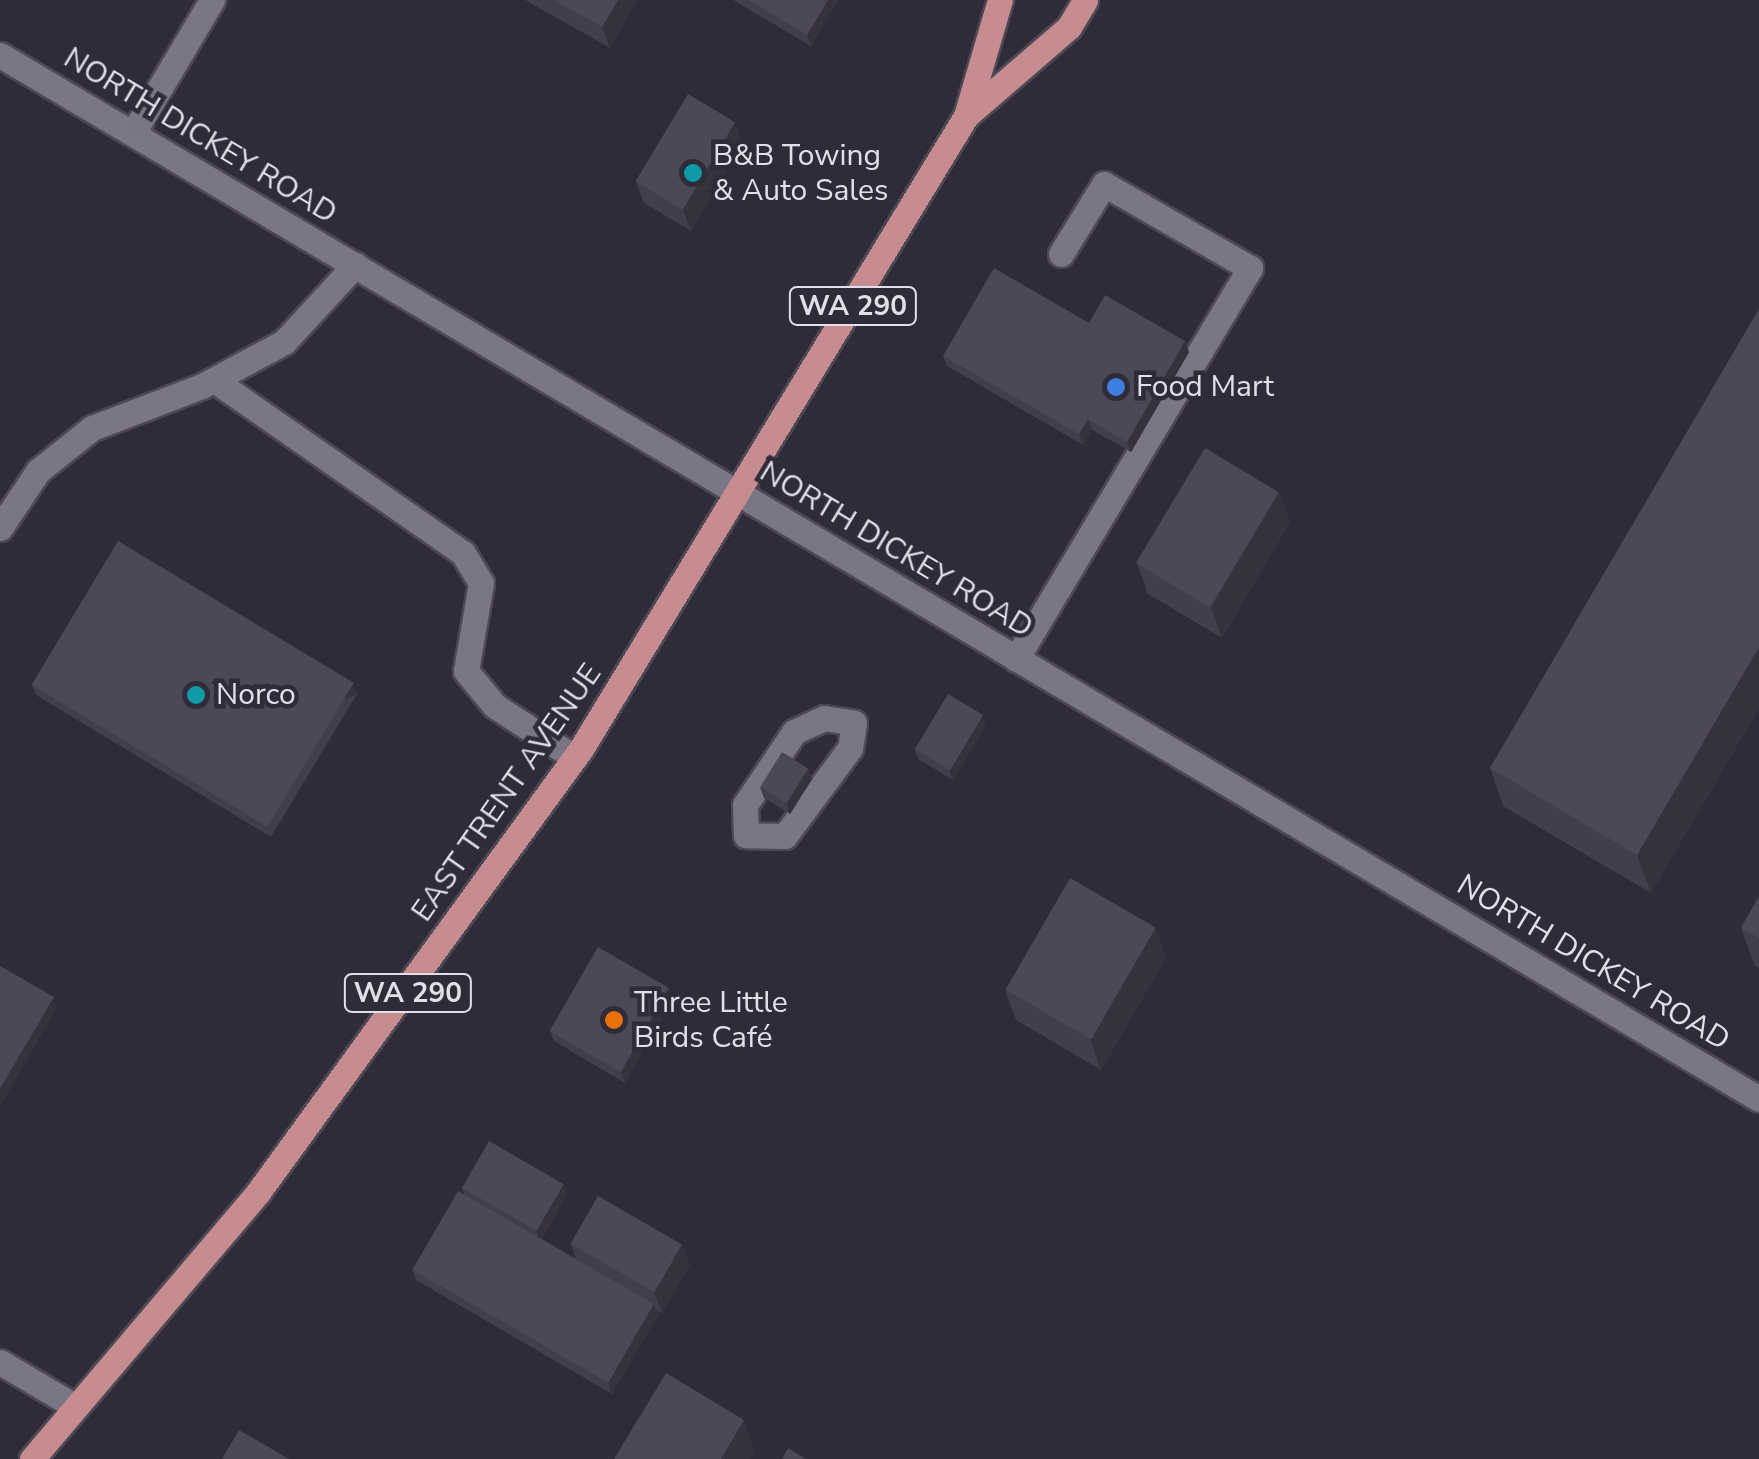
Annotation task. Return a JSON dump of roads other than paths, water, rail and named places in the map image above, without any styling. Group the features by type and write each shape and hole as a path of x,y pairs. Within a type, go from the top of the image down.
{"main road":[{"name":"EAST TRENT AVENUE","path":"32,1459 270,1176 576,758 740,496 966,116 1000,0"},
{"name":"EAST TRENT AVENUE","path":"966,116 1068,28 1085,0"}],"street":[{"path":"133,133 212,0"},
{"name":"NORTH DICKEY ROAD","path":"0,55 1759,1099"},
{"path":"1016,659 1250,268 1104,184 1061,254"},
{"path":"0,528 38,471 92,428 214,380 284,342 354,266"},
{"path":"214,380 463,553 481,583 466,671 495,706 576,758"},
{"path":"824,718 854,724 850,748 785,836 746,835 745,805 794,732 824,718"},
{"path":"0,1362 76,1407"}],"place":[{"name":"B&B Towing & Auto Sales","path":"693,173"},
{"name":"Food Mart","path":"1116,387"},
{"name":"Norco","path":"196,695"},
{"name":"Three Little Birds Café","path":"614,1020"}]}
